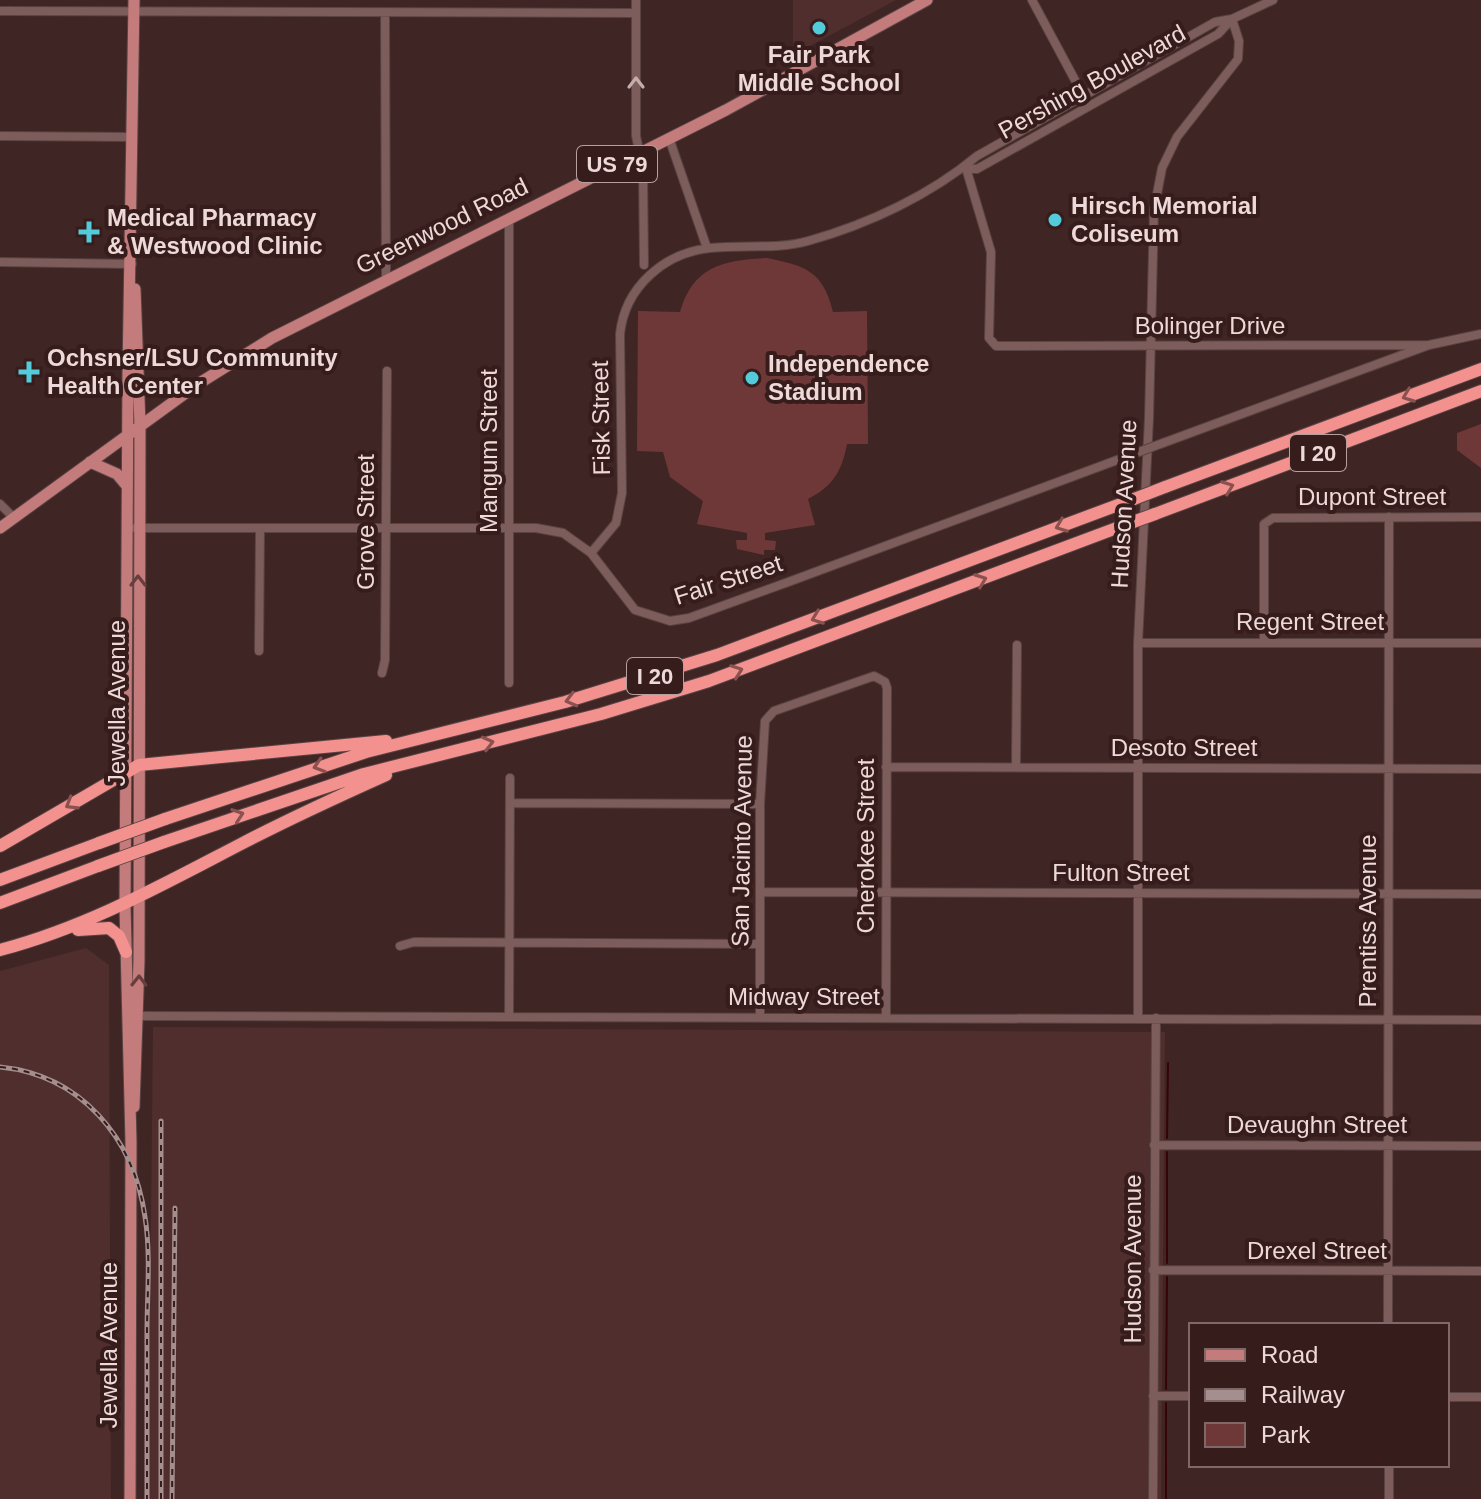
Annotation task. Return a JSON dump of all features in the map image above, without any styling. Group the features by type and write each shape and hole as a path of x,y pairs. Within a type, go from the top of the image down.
{"highway":[{"name":"I 20","path":"0,880 295,773 402,741 565,702 717,655 1481,369"},
{"name":"I 20","path":"0,903 299,794 601,714 709,681 1481,391"},
{"path":"0,846 139,765 364,741 402,741"},
{"path":"40,939 125,906 293,817 417,761"},
{"path":"0,950 106,927 119,936 126,952"}],"main road":[{"name":"Greenwood Road","path":"0,528 230,362 386,278 669,138 927,0"},
{"name":"Jewella Avenue","path":"130,1499 132,1016 139,899 139,765 132,528 127,486 134,6"},
{"name":"Jewella Avenue","path":"132,264 137,297 140,425 132,528 126,771 126,952 132,1016"},
{"path":"90,462 117,474 127,486"}],"street":[{"path":"636,0 636,136 641,152 644,265"},
{"path":"1032,0 1083,95"},
{"name":"Pershing Boulevard","path":"645,279 677,258 707,248 775,247 808,241 869,219 966,168 977,156 1215,22 1232,19 1273,0"},
{"path":"0,11 134,6 385,13 636,13"},
{"path":"385,13 386,278"},
{"name":"Pershing Boulevard","path":"966,168 977,169 1002,155 1218,34 1232,19"},
{"name":"Hudson Avenue","path":"1138,1018 1138,643 1154,210 1159,179 1184,125 1238,59 1239,41 1232,19"},
{"path":"0,136 133,137"},
{"path":"669,138 707,248"},
{"name":"Bolinger Drive","path":"966,168 991,252 991,342 996,346 1429,345"},
{"name":"Mangum Street","path":"509,218 509,683"},
{"path":"0,262 132,264"},
{"name":"Fisk Street","path":"591,553 616,523 622,493 620,334 626,305 645,279"},
{"name":"Bolinger Drive","path":"1163,443 1429,345 1481,334"},
{"name":"Grove Street","path":"382,673 387,371"},
{"name":"Fair Street","path":"132,528 509,527 563,533 591,553 635,610 662,620 689,618 1163,443"},
{"path":"0,504 14,518"},
{"name":"Dupont Street","path":"1264,642 1264,524 1280,517 1481,517"},
{"name":"Prentiss Avenue","path":"1388,1323 1389,517"},
{"path":"259,651 260,528"},
{"name":"Regent Street","path":"1138,643 1481,643"},
{"path":"1016,767 1017,645"},
{"name":"San Jacinto Avenue","path":"760,1017 762,728 769,715 868,676 879,677"},
{"name":"Cherokee Street","path":"879,677 887,688 886,1017"},
{"name":"Desoto Street","path":"886,767 1481,769"},
{"path":"509,1017 510,778"},
{"path":"510,803 760,804"},
{"name":"Fulton Street","path":"760,892 1481,894"},
{"path":"400,946 414,942 760,944"},
{"name":"Midway Street","path":"132,1016 1481,1020"},
{"name":"Hudson Avenue","path":"1153,1499 1156,1018"},
{"name":"Devaughn Street","path":"1154,1145 1481,1146"},
{"name":"Drexel Street","path":"1153,1270 1481,1271"},
{"path":"1153,1396 1189,1396"},
{"path":"1449,1397 1481,1397"},
{"path":"1389,1467 1389,1499"}],"shaded area":[{"name":"Fair Park Middle School","path":"793,0 896,0 793,55"},
{"path":"86,948 109,965 111,1499 0,1499 0,971"},
{"path":"153,1027 1165,1032 1161,1499 148,1499"}],"green space":[{"name":"Independence Stadium","path":"767,258 811,273 824,287 833,312 867,311 868,444 847,444 835,477 808,499 815,525 765,533 765,540 776,541 775,550 764,550 764,555 737,549 736,540 747,540 747,533 697,524 703,501 670,477 663,452 637,451 638,311 680,312 693,284 712,268 737,261"},
{"path":"1481,424 1481,468 1457,450 1457,433"}],"waterway":[{"path":"1167,1138 1168,1063"},
{"path":"1167,1152 1167,1263"},
{"path":"1166,1389 1167,1277"},
{"path":"1166,1403 1166,1499"}],"railway":[{"path":"0,1067 29,1073 79,1097 99,1115 116,1137 139,1188 147,1231 148,1260 147,1499"},
{"path":"161,1121 161,1499"},
{"path":"172,1499 175,1208"}],"place":[{"name":"Fair Park Middle School","path":"819,28"},
{"name":"Hirsch Memorial Coliseum","path":"1055,220"},
{"name":"Medical Pharmacy & Westwood Clinic","path":"89,232"},
{"name":"Ochsner/LSU Community Health Center","path":"29,372"},
{"name":"Independence Stadium","path":"752,378"}]}
